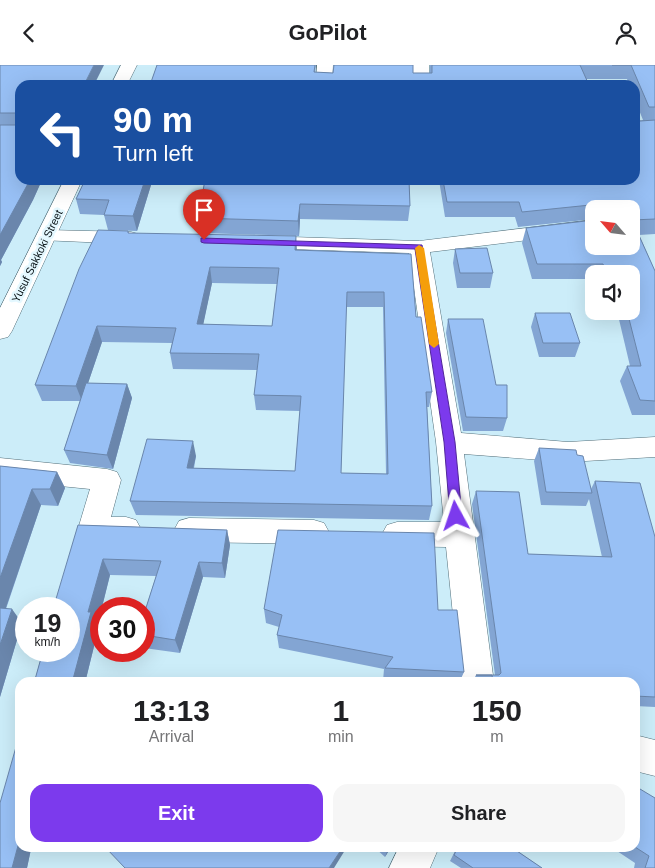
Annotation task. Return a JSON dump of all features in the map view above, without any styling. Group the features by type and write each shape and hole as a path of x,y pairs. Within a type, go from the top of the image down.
{"street":[{"path":"122,80 129,65"},
{"path":"324,80 325,65"},
{"path":"420,65 421,80"},
{"name":"Yusuf Sakkoki Street","path":"0,331 72,185"},
{"path":"243,241 419,247 585,227"},
{"path":"47,235 155,239"},
{"path":"419,247 449,442 458,535 476,677"},
{"path":"449,442 568,453 655,447"},
{"path":"0,469 107,480 93,529 340,533"},
{"path":"369,533 458,535"},
{"path":"640,754 655,758"},
{"path":"409,868 417,852"}],"building":[{"path":"0,65 94,65 86,80 15,80 15,113 0,113"},
{"path":"157,65 315,65 314,72 333,73 334,65 413,65 413,73 432,73 432,65 580,65 587,80 152,80"},
{"path":"631,65 655,65 655,107 649,107 640,86 640,80 637,80"},
{"path":"655,120 655,219 640,220 640,200 585,200 585,206 522,212 519,202 447,202 444,185 640,185 640,121"},
{"path":"0,125 15,125 15,185 27,185 0,235"},
{"path":"83,185 143,185 133,216 104,215 109,200 76,199"},
{"path":"204,185 409,185 410,206 300,204 298,221 198,218"},
{"path":"585,221 585,255 640,255 640,238 655,271 655,401 640,400 627,366 641,366 629,320 640,320 640,265 537,264 526,228"},
{"path":"98,230 128,231 128,233 296,236 295,250 411,254 416,317 421,317 432,392 426,392 432,506 130,501 147,439 193,441 187,468 295,471 301,396 254,395 259,354 170,353 176,328 97,326 76,386 35,385 79,269","holes":["210,267 279,268 272,326 197,324","347,292 384,292 388,474 341,473"]},
{"path":"487,248 493,273 460,273 455,249"},
{"path":"535,313 570,313 580,343 543,343"},
{"path":"448,319 483,319 496,385 507,385 507,418 466,417"},
{"path":"86,383 127,384 107,455 64,450"},
{"path":"539,448 576,450 577,455 583,456 592,493 546,492"},
{"path":"0,466 57,472 50,489 32,489 0,578"},
{"path":"595,481 640,483 655,537 655,697 640,696 640,677 492,677 492,675 499,675 501,673 476,491 519,492 528,554 612,557"},
{"path":"78,525 227,530 222,563 199,562 175,640 155,637 155,597 149,597 161,561 103,559 92,597 90,597 88,612 90,612 80,653 80,597 57,597"},
{"path":"278,530 434,533 438,610 457,610 464,672 385,668 393,657 277,635 282,615 264,609"},
{"path":"0,608 12,609 0,645"},
{"path":"40,662 78,662 74,677 36,677"},
{"path":"15,750 16,852 12,868 0,868 0,803"},
{"path":"640,789 655,798 655,868 645,868 649,856 640,850"},
{"path":"110,852 340,852 329,868 125,868"},
{"path":"456,852 518,852 542,868 473,868 454,855"}],"slow traffic":[{"path":"419,248 434,344"}],"route":[{"path":"204,240 419,247 449,442 456,516"}]}
